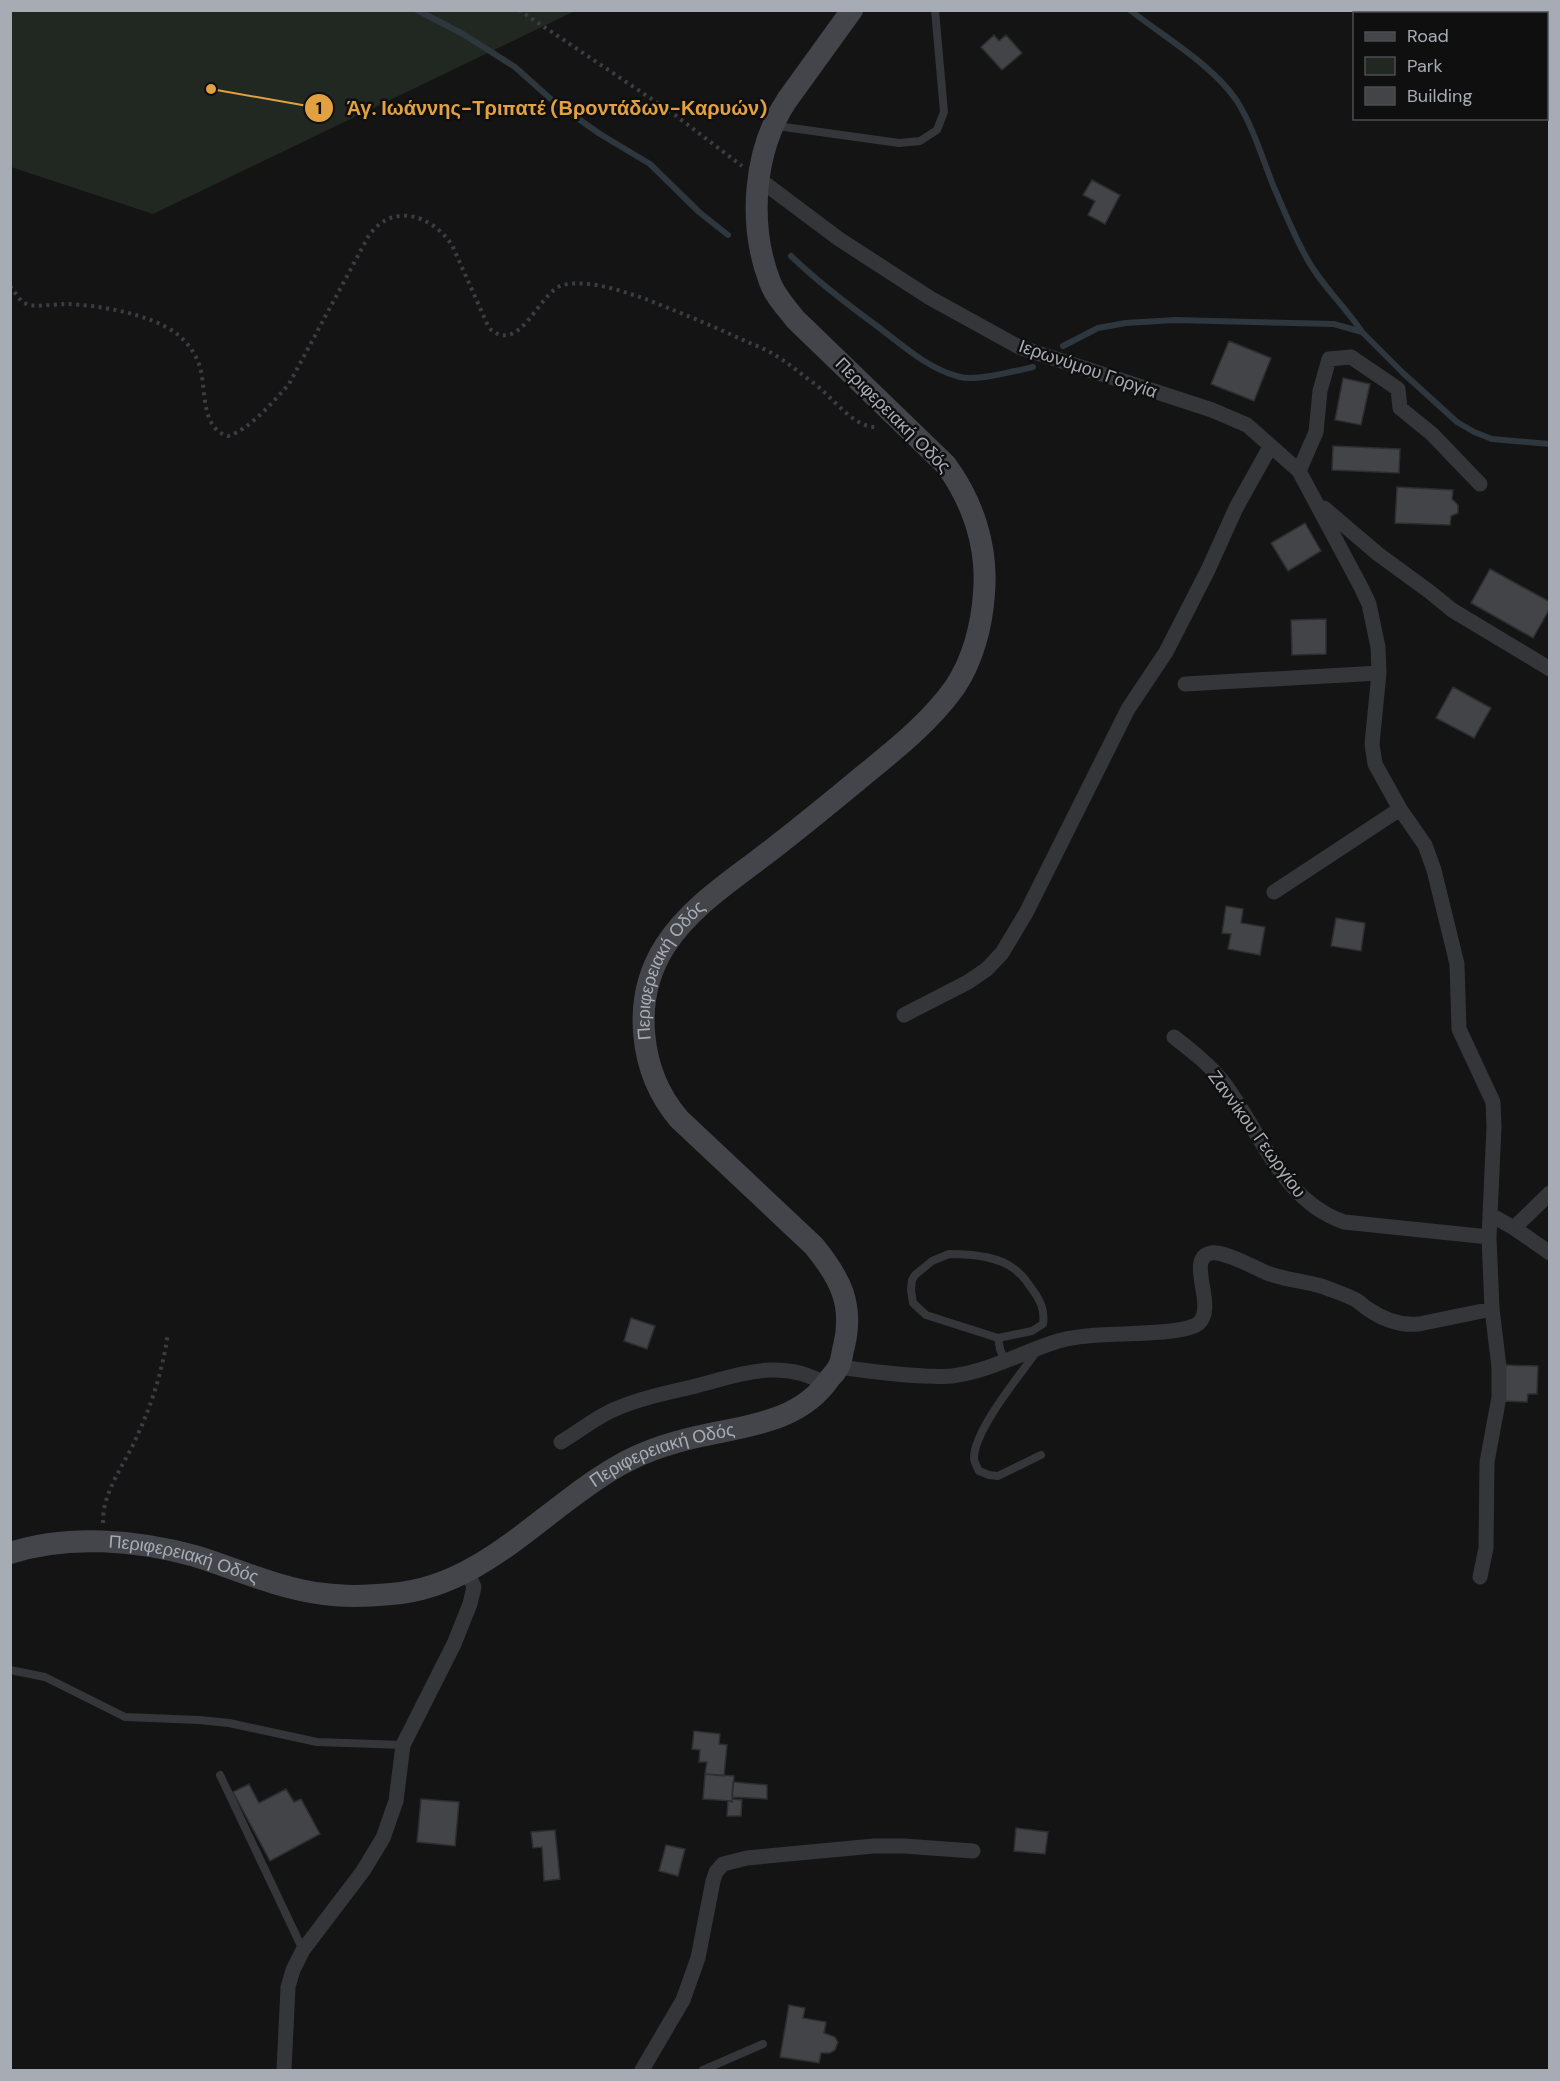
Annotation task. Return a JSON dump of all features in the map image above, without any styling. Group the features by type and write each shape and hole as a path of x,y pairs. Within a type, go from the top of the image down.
{"main road":[{"name":"Περιφερειακή Οδός","path":"10,1553 46,1544 103,1542 163,1548 195,1556 286,1586 324,1595 394,1594 432,1587 467,1571 517,1539 582,1488 625,1462 671,1444 765,1422 802,1406 833,1375 848,1322 841,1285 831,1267 814,1246 670,1109 657,1084 648,1056 644,1012 647,987 657,960 678,928 722,887 822,810 915,731 949,695 968,662 980,626 985,585 981,540 962,490 946,465 795,319 778,298 770,282 762,254 758,224 759,179 763,155 773,125 787,100 852,10"}],"street":[{"name":"Ιερωνύμου Γοργία","path":"759,179 839,239 930,298 1019,347 1212,410 1247,425 1299,471"},
{"path":"1480,484 1432,434 1400,408 1398,389 1351,357 1329,359 1320,391 1316,432 1299,471 1368,604 1378,647 1379,673 1372,744 1376,764 1400,809 1425,845 1434,870 1457,964 1459,1029 1493,1102 1489,1237 1492,1309 1499,1367 1499,1397 1487,1462 1486,1548 1480,1577"},
{"path":"904,1015 968,982 987,969 1002,953 1026,913 1128,709 1166,652 1208,570 1236,508 1270,447"},
{"path":"1317,502 1378,555 1452,610 1550,669"},
{"path":"1185,684 1379,673"},
{"path":"1274,892 1400,809"},
{"name":"Ζαννίκου Γεωργίου","path":"1174,1037 1199,1056 1224,1083 1285,1177 1304,1200 1317,1210 1330,1218 1344,1222 1489,1237"},
{"path":"1514,1228 1550,1193"},
{"path":"1491,1215 1550,1253"},
{"path":"561,1442 610,1411 637,1401 749,1371 783,1371 812,1376 950,1377 1005,1362 1056,1341 1165,1331 1194,1326 1201,1321 1205,1309 1200,1264 1210,1253 1230,1257 1270,1274 1334,1291 1355,1299 1395,1323 1419,1324 1492,1309"},
{"path":"284,2070 288,1987 293,1970 303,1950 363,1871 383,1838 396,1801 403,1745 454,1644 470,1604 474,1587 467,1571"},
{"path":"642,2070 683,2000 698,1958 716,1872 723,1864 747,1858 843,1848 904,1846 973,1851"}],"lane":[{"path":"773,125 899,143 920,141 937,130 944,112 935,10"},
{"path":"949,1254 972,1254 992,1259 1020,1272 1039,1299 1044,1311 1043,1324 1032,1331 998,1338 926,1315 913,1303 911,1290 915,1275 932,1260 949,1254"},
{"path":"998,1338 1005,1362"},
{"path":"1040,1348 990,1418 977,1443 974,1460 979,1471 998,1476 1041,1455"},
{"path":"10,1670 45,1677 125,1717 229,1723 317,1742 403,1745"},
{"path":"220,1775 303,1950"},
{"path":"703,2070 763,2044"}],"path":[{"path":"519,10 671,112 759,179"},
{"path":"10,286 22,302 30,305 80,305 119,312 162,325 176,334 192,349 198,362 210,420 220,434 228,436 244,427 275,400 289,384 376,226 384,219 395,216 415,216 436,226 452,244 489,328 495,333 508,335 521,328 552,291 560,286 585,284 603,287 709,324 776,356 822,389 860,424 870,427 879,426 894,415"},
{"path":"103,1542 102,1518 105,1503 150,1407 159,1380 168,1333"}],"green space":[{"path":"11,10 575,11 153,214 11,167"}],"building":[{"path":"994,35 999,41 1006,35 1022,53 1002,70 981,47"},
{"path":"1092,180 1120,195 1105,224 1088,215 1095,201 1083,195"},
{"path":"1229,341 1271,358 1254,401 1211,384"},
{"path":"1343,378 1370,384 1361,425 1335,420"},
{"path":"1333,446 1400,449 1399,473 1332,470"},
{"path":"1397,487 1453,490 1452,499 1458,505 1458,513 1451,516 1450,525 1395,523"},
{"path":"1305,523 1321,551 1288,571 1271,543"},
{"path":"1490,569 1550,602 1550,608 1533,638 1471,603"},
{"path":"1326,619 1326,654 1292,655 1291,620"},
{"path":"1453,687 1491,708 1474,738 1436,718"},
{"path":"1226,906 1243,909 1241,923 1265,927 1260,955 1228,949 1231,934 1222,933"},
{"path":"1336,918 1365,923 1361,951 1331,946"},
{"path":"631,1318 655,1326 647,1349 624,1341"},
{"path":"1504,1365 1538,1366 1537,1394 1528,1394 1527,1402 1502,1401"},
{"path":"694,1731 720,1734 719,1744 727,1745 724,1776 705,1774 707,1762 699,1762 700,1750 692,1749"},
{"path":"705,1774 734,1776 732,1801 703,1799"},
{"path":"733,1782 767,1785 767,1799 732,1797"},
{"path":"249,1784 259,1803 286,1789 294,1802 301,1799 320,1834 270,1861 233,1792"},
{"path":"421,1799 459,1802 455,1846 417,1842"},
{"path":"732,1799 742,1800 741,1816 727,1816 728,1801 732,1802"},
{"path":"1016,1828 1048,1832 1045,1854 1014,1851"},
{"path":"555,1830 560,1879 544,1881 542,1847 533,1848 531,1832"},
{"path":"666,1845 685,1849 678,1876 659,1871"},
{"path":"789,2005 805,2008 803,2018 826,2022 824,2033 835,2037 838,2042 835,2050 830,2053 821,2053 819,2063 780,2057"}],"waterway":[{"path":"417,10 463,34 515,67 553,101 600,134 650,164 699,212 728,235"},
{"path":"1130,10 1215,75 1237,101 1253,132 1273,185 1305,255 1362,332"},
{"path":"791,256 844,301 906,348 937,368 960,377 976,378 1033,367"},
{"path":"1063,346 1098,328 1126,323 1175,320 1334,324 1362,332 1457,422 1474,432 1492,439 1550,444"}],"place":[{"name":"Άγ. Ιωάννης-Τριπατέ (Βροντάδων-Καρυών)","path":"211,89"}]}
